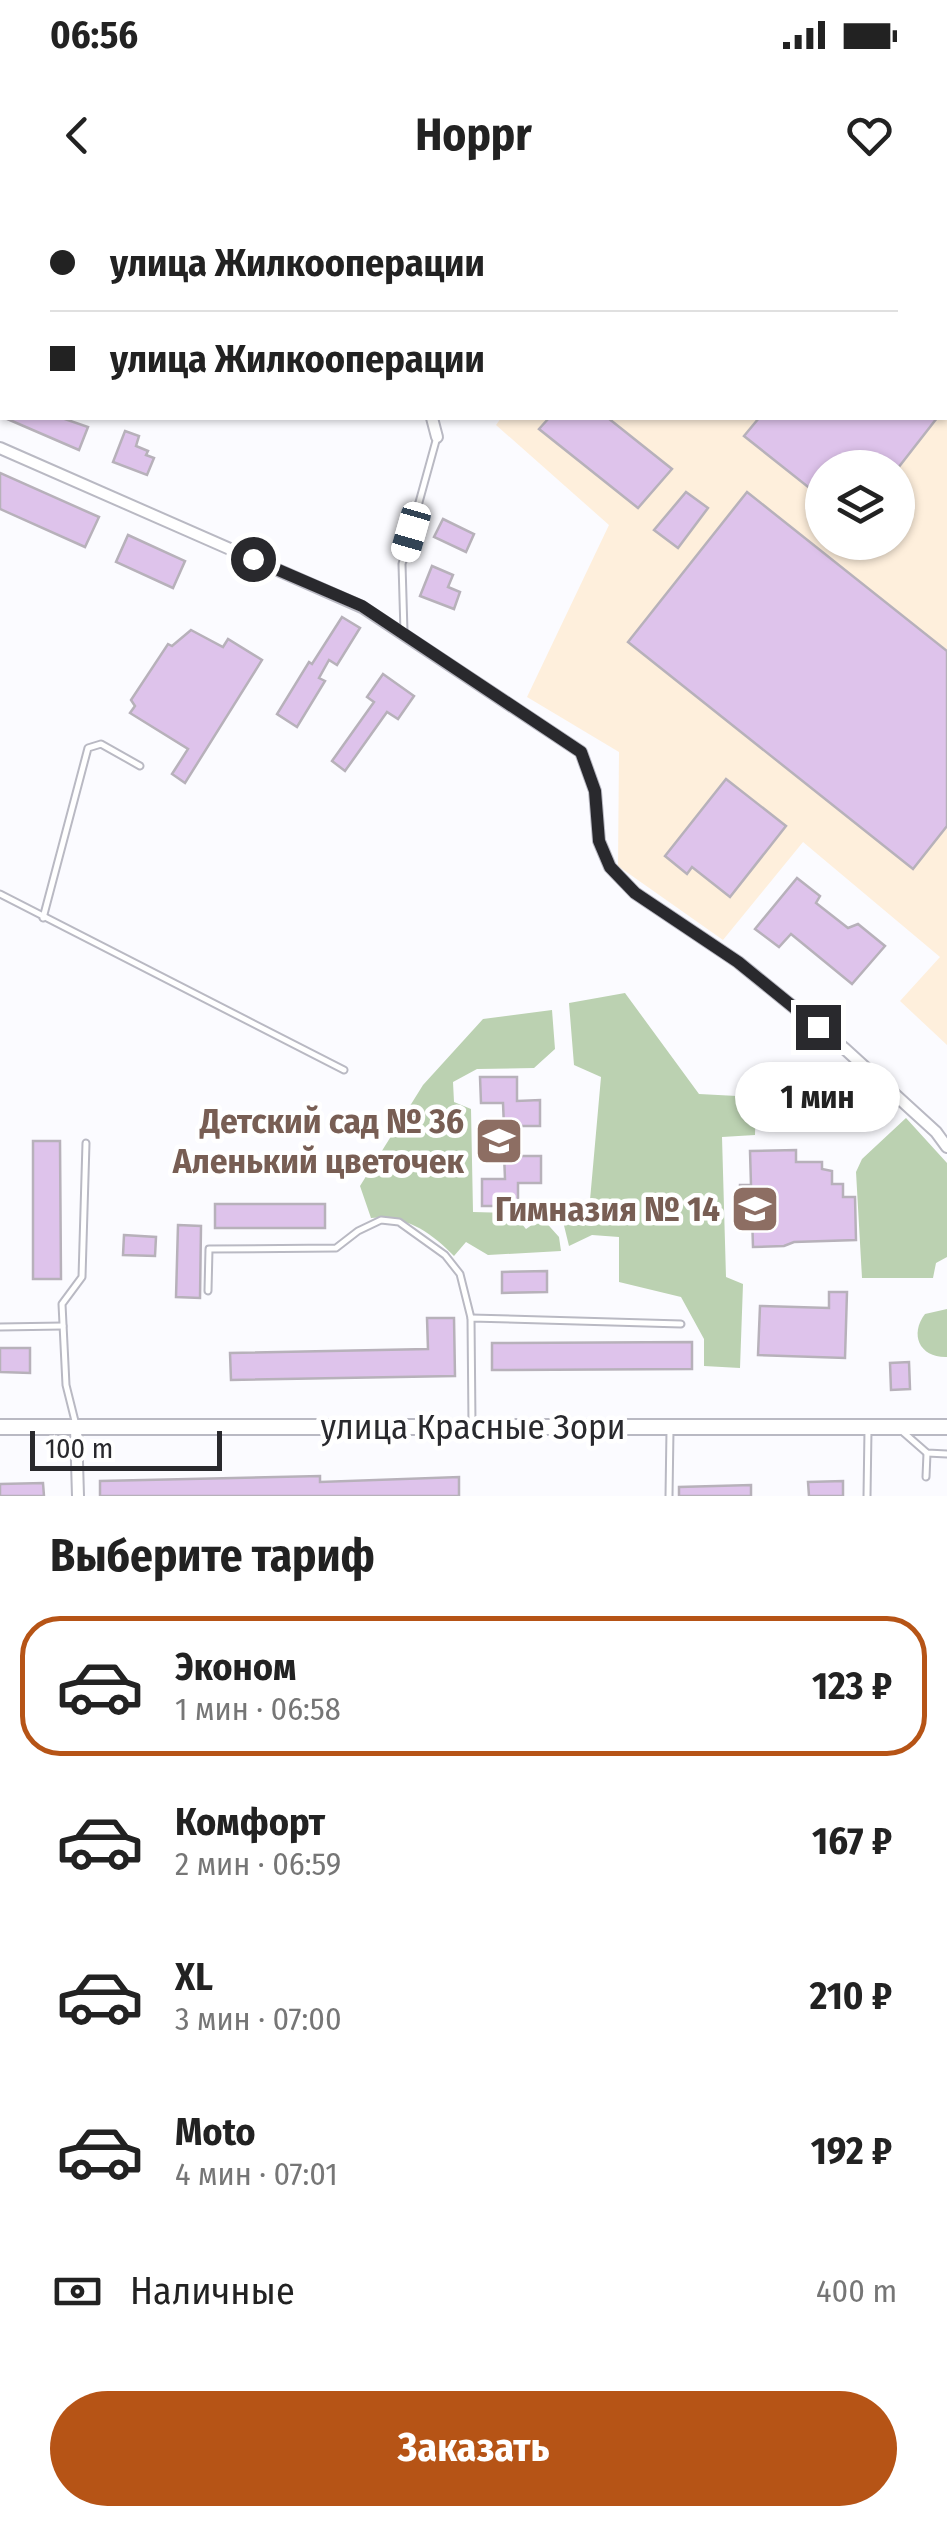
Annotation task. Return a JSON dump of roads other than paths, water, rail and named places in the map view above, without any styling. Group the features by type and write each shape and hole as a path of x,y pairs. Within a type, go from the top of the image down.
{"main road":[{"name":"улица Красные Зори","path":"0,1427 947,1427"}],"street":[{"path":"433,420 437,437"},
{"path":"0,448 362,606 581,752 595,791 599,841 610,867 635,893 738,962 844,1049 936,1132 947,1147"},
{"path":"76,1428 78,1496"}],"lane":[{"path":"404,632 402,564 437,437"},
{"path":"42,918 88,748 101,744 140,766"},
{"path":"0,894 344,1070"},
{"path":"76,1428 66,1385 62,1304 82,1277 86,1143"},
{"path":"208,1291 209,1249 336,1248 381,1220 400,1222 446,1256 460,1274 471,1318 472,1427"},
{"path":"471,1318 680,1324"},
{"path":"0,1327 64,1326"},
{"path":"669,1496 670,1427"},
{"path":"867,1496 868,1427"},
{"path":"898,1427 927,1453 947,1454"},
{"path":"926,1477 927,1453"}],"place":[{"name":"Детский сад № 36 Аленький цветочек","path":"499,1141"},
{"name":"Гимназия № 14","path":"755,1209"}]}
